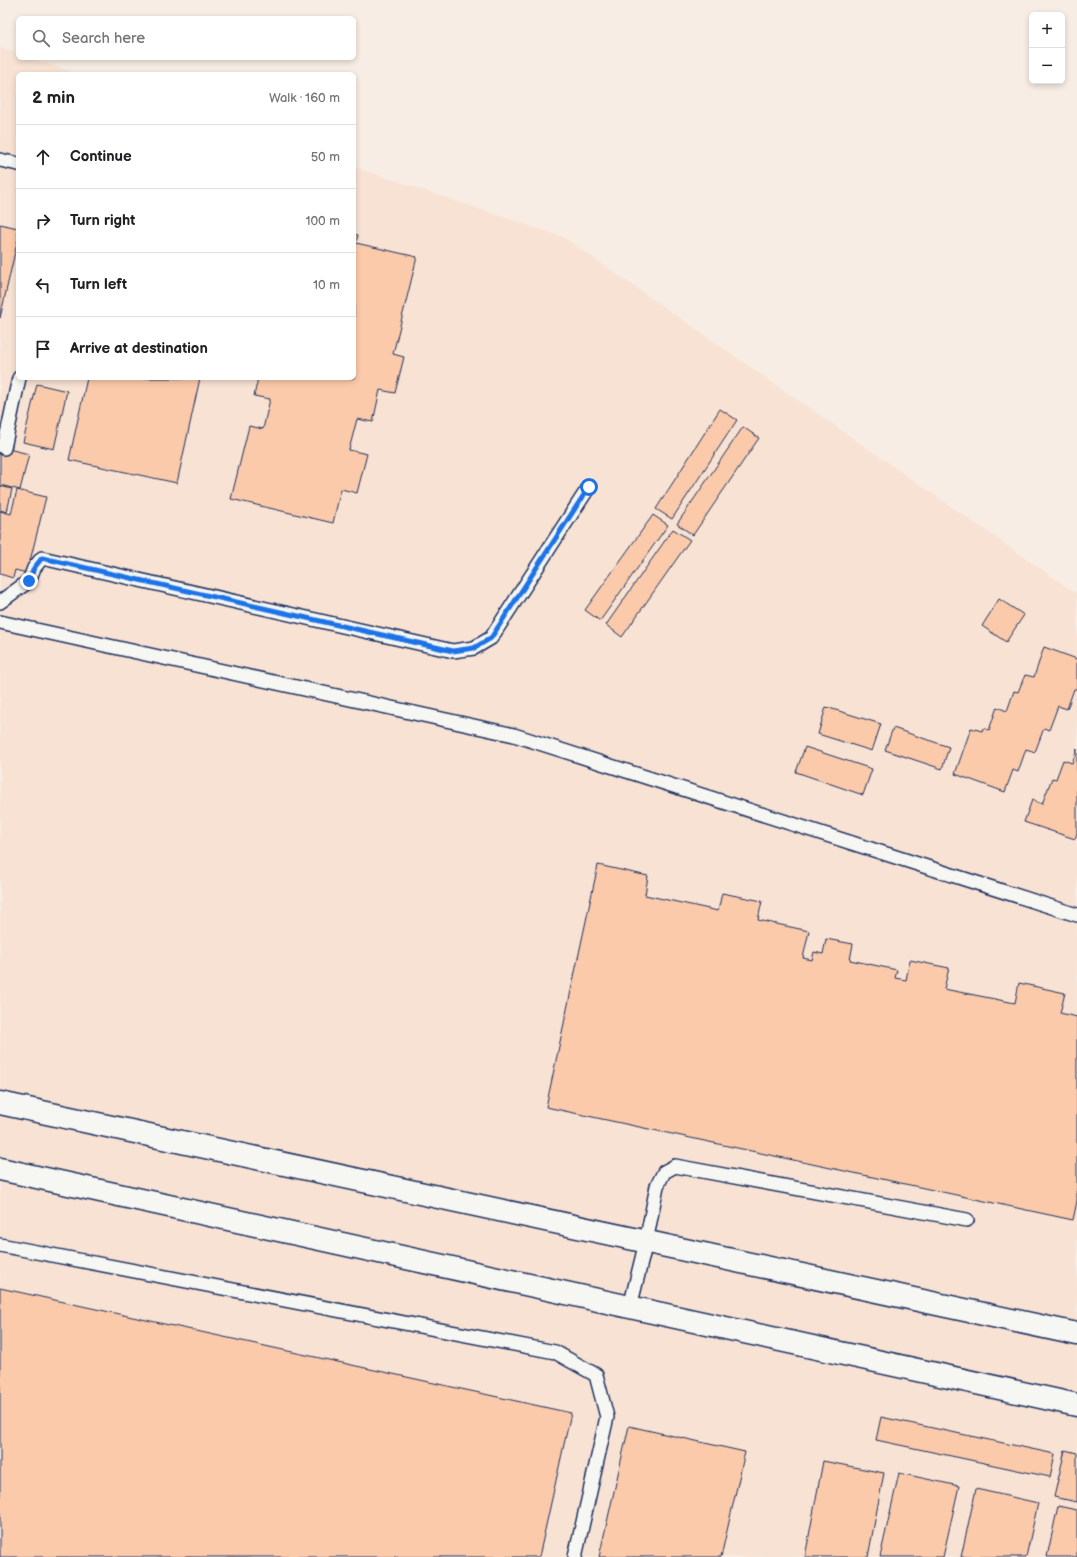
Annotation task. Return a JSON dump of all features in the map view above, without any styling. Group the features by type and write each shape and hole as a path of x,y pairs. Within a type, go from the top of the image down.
{"street":[{"path":"0,1103 1077,1334"},
{"path":"0,1169 1077,1405"}],"lane":[{"path":"0,160 16,164"},
{"path":"4,448 19,380"},
{"path":"0,602 29,581 34,568 42,558 453,651 474,648 491,638 589,487"},
{"path":"0,622 514,735 1077,915"},
{"path":"630,1307 646,1242 657,1186 664,1172 675,1166 967,1220"},
{"path":"0,1245 555,1352 596,1375 607,1417 575,1557"}],"shaded area":[{"path":"0,48 16,53 16,60 36,60 72,72 16,72 16,380 356,380 356,168 563,237 1077,594 1077,1557 0,1557"}],"building":[{"path":"0,224 16,228 16,248 0,318"},
{"path":"356,243 417,257 393,354 404,357 395,393 380,390 373,422 357,419 349,450 367,454 357,493 341,489 333,523 231,499 249,426 263,429 270,399 254,396 258,380 356,380"},
{"path":"87,380 200,380 177,483 69,460"},
{"path":"37,384 67,391 54,449 23,442"},
{"path":"720,409 737,420 672,519 656,509"},
{"path":"743,427 759,438 693,535 677,524"},
{"path":"0,447 29,454 20,490 0,485"},
{"path":"0,486 12,489 7,512 0,510"},
{"path":"17,490 46,497 27,573 15,570 13,578 0,574 0,511 11,514"},
{"path":"653,515 668,525 600,621 585,610"},
{"path":"673,529 690,540 622,637 606,625"},
{"path":"999,599 1024,615 1006,642 982,626"},
{"path":"1044,647 1077,659 1077,689 1074,689 1067,709 1058,706 1049,730 1044,728 1035,752 1026,749 1018,772 1013,770 1005,792 955,774 971,728 982,731 983,728 989,730 997,707 1007,711 1014,691 1018,692 1025,675 1034,677"},
{"path":"826,707 881,724 872,751 818,734"},
{"path":"893,728 949,747 942,769 885,750"},
{"path":"805,747 872,769 863,795 796,772"},
{"path":"1077,749 1077,833 1075,839 1024,822 1032,800 1042,804 1052,778 1056,779 1063,760 1072,763"},
{"path":"598,865 648,876 645,895 718,911 722,893 762,901 758,920 809,931 803,958 812,960 814,952 823,954 826,939 853,944 850,960 897,970 895,978 906,980 910,960 949,968 944,989 1015,1003 1019,983 1065,993 1060,1013 1077,1017 1077,1201 1073,1220 546,1107"},
{"path":"0,1288 571,1413 539,1557 0,1557"},
{"path":"881,1417 1055,1454 1050,1477 876,1440"},
{"path":"629,1426 745,1452 721,1557 599,1557"},
{"path":"1065,1450 1077,1453 1077,1502 1054,1497"},
{"path":"823,1461 884,1473 868,1557 805,1557"},
{"path":"899,1473 959,1486 943,1557 880,1557"},
{"path":"976,1489 1038,1503 1026,1557 961,1557"},
{"path":"1058,1506 1077,1510 1077,1557 1047,1557"}],"route":[{"path":"29,581 34,568 42,558 453,651 474,648 491,638 589,487"}]}
